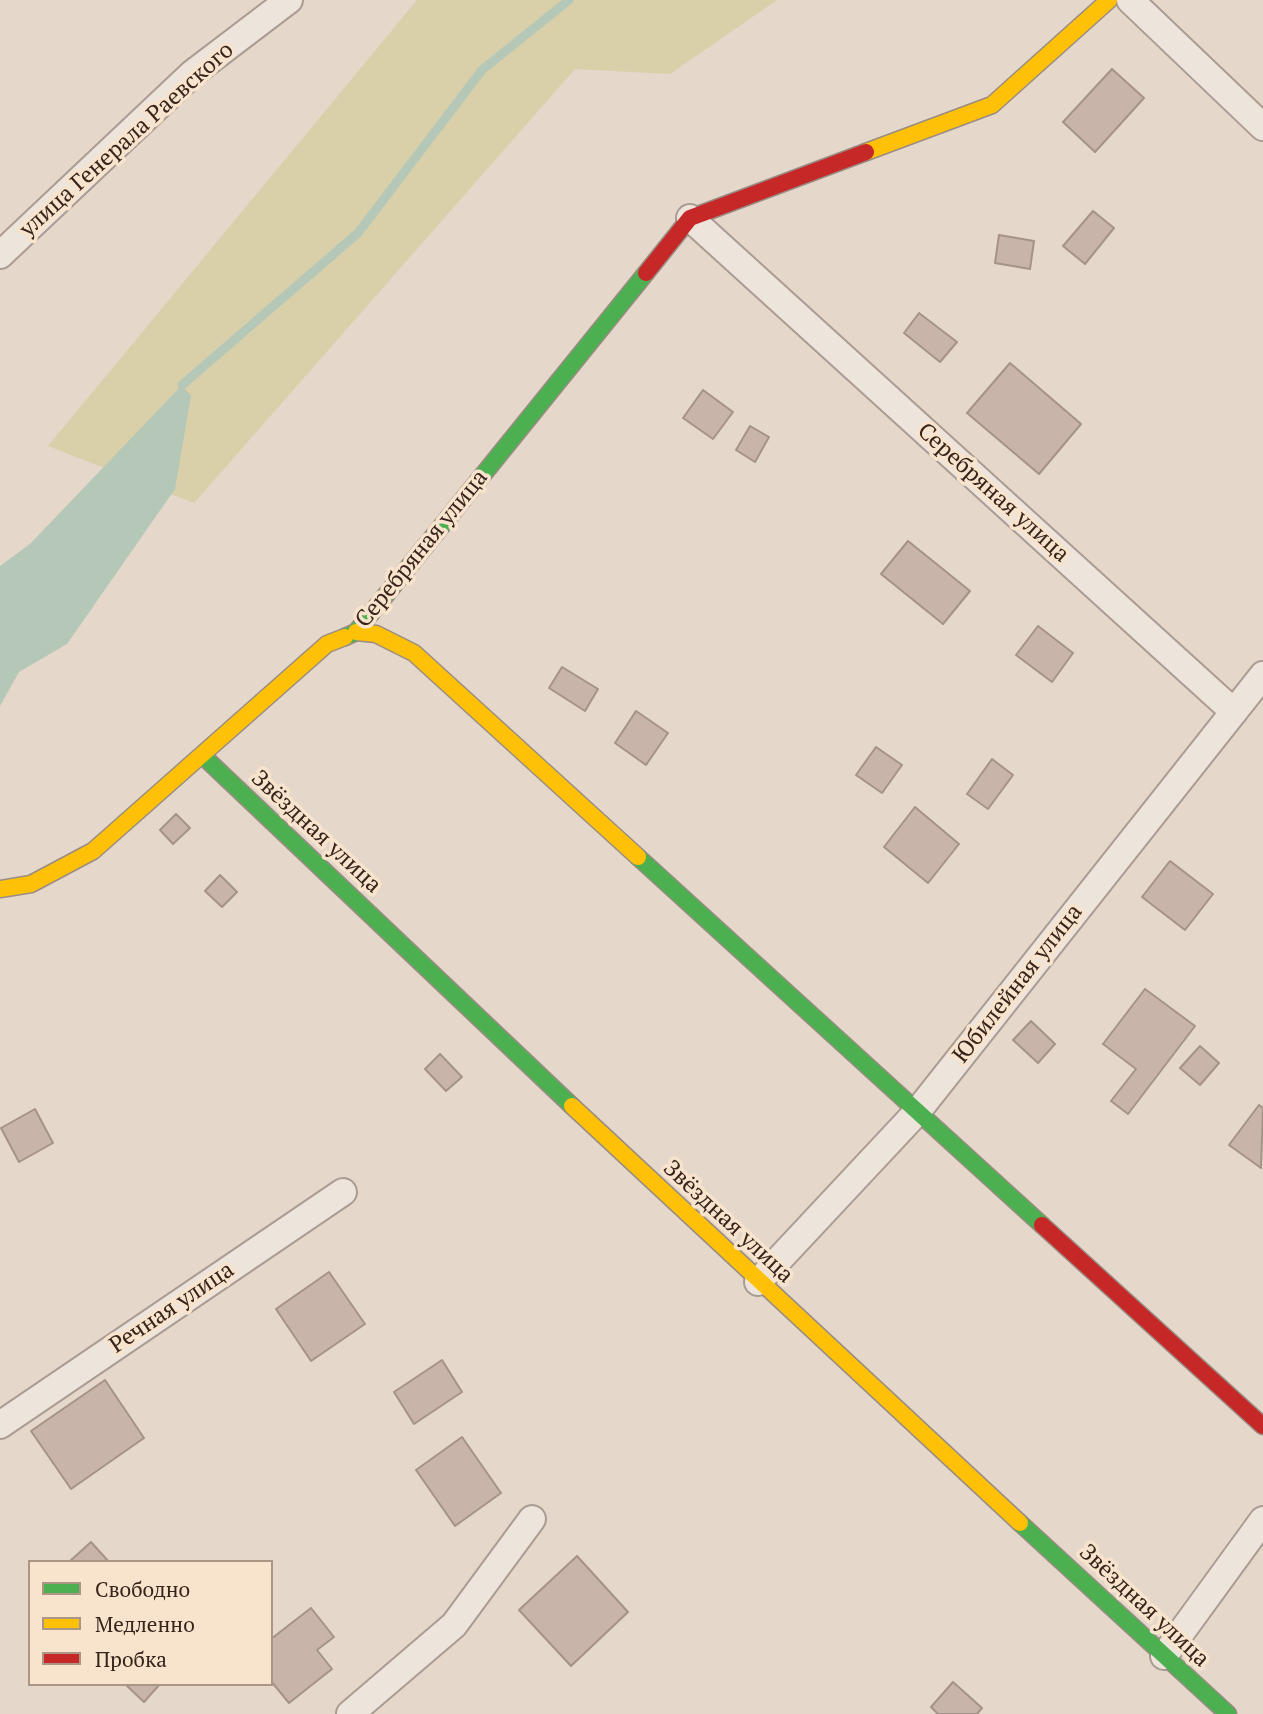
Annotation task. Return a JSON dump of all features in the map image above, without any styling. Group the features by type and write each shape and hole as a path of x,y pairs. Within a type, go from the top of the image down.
{"street":[{"name":"улица Генерала Раевского","path":"0,254 193,73 289,0"},
{"path":"690,218 992,104 1109,0"},
{"path":"1130,0 1263,127"},
{"name":"Серебряная улица","path":"0,889 31,884 93,851 327,644 356,632 690,218 1234,712"},
{"path":"356,632 376,634 414,653 1263,1426"},
{"name":"Юбилейная улица","path":"758,1282 917,1112 1263,675"},
{"name":"Звёздная улица","path":"203,756 758,1282 1228,1714"},
{"name":"Речная улица","path":"0,1425 343,1192"},
{"path":"350,1714 454,1625 532,1519"},
{"path":"1164,1656 1263,1520"}],"shaded area":[{"path":"417,0 777,0 670,74 575,69 194,503 48,446"},
{"path":"182,385 191,396 175,489 67,644 19,672 0,706 0,566 31,543"}],"building":[{"path":"1112,69 1144,98 1095,152 1063,122"},
{"path":"1093,211 1114,228 1085,264 1063,246"},
{"path":"999,235 1034,241 1030,269 995,263"},
{"path":"919,313 957,342 940,362 904,333"},
{"path":"1010,363 1081,424 1039,474 967,413"},
{"path":"703,390 733,412 713,439 683,418"},
{"path":"750,426 769,437 755,462 736,450"},
{"path":"908,541 970,591 943,624 881,574"},
{"path":"1038,626 1073,653 1052,682 1016,655"},
{"path":"562,667 598,689 585,711 549,688"},
{"path":"636,711 668,733 646,765 615,743"},
{"path":"876,747 902,765 882,793 856,775"},
{"path":"992,759 1013,775 988,809 967,794"},
{"path":"915,807 959,844 928,883 884,847"},
{"path":"176,814 190,828 173,844 160,830"},
{"path":"1170,861 1213,894 1185,930 1142,897"},
{"path":"220,875 237,892 222,907 205,891"},
{"path":"1145,989 1195,1026 1128,1114 1111,1101 1136,1069 1103,1044"},
{"path":"1031,1021 1055,1044 1038,1063 1013,1040"},
{"path":"1200,1046 1219,1063 1200,1085 1180,1068"},
{"path":"440,1054 462,1077 446,1091 425,1069"},
{"path":"1259,1105 1263,1108 1261,1168 1229,1145"},
{"path":"35,1109 53,1143 19,1162 1,1128"},
{"path":"329,1272 365,1324 311,1361 276,1309"},
{"path":"442,1360 462,1392 414,1424 394,1392"},
{"path":"105,1380 144,1438 71,1489 31,1431"},
{"path":"462,1437 501,1493 455,1526 416,1470"},
{"path":"91,1542 107,1560 71,1560"},
{"path":"577,1556 628,1612 571,1666 519,1610"},
{"path":"311,1608 334,1637 317,1650 332,1669 289,1703 273,1683 273,1637"},
{"path":"953,1682 982,1708 977,1714 938,1714 931,1707"},
{"path":"127,1686 158,1686 144,1702"}],"waterway":[{"path":"182,385 358,233 482,70 569,0"}],"traffic: fast":[{"path":"345,637 356,632 646,273"},
{"path":"203,756 572,1106"},
{"path":"638,857 1042,1225"},
{"path":"1020,1523 1228,1714"}],"traffic: slow":[{"path":"866,152 992,105 1109,0"},
{"path":"356,632 376,634 414,653 638,857"},
{"path":"0,889 31,884 93,851 327,644 345,637"},
{"path":"572,1106 1020,1523"}],"traffic: jam":[{"path":"646,273 690,218 866,152"},
{"path":"1042,1225 1263,1426"}]}
